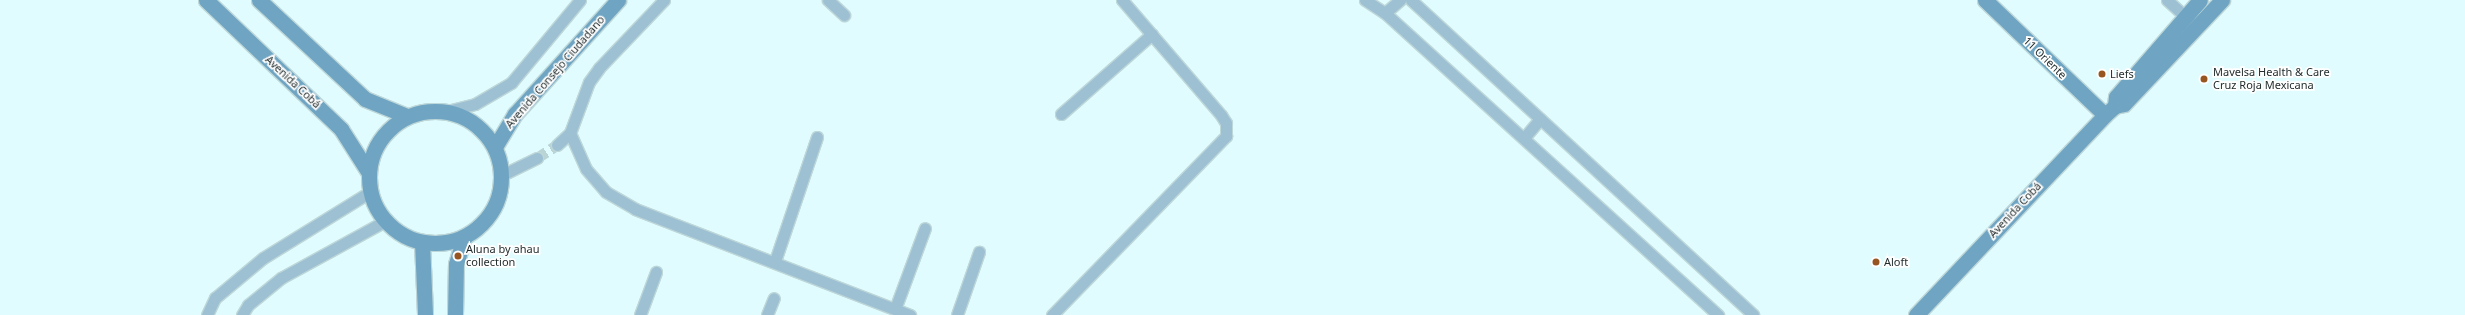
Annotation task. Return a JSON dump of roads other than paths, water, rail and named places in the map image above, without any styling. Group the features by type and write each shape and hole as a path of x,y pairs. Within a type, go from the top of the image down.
{"street":[{"name":"Avenida Cobá","path":"206,0 341,129 369,173"},
{"path":"259,0 365,99 407,116"},
{"path":"447,111 475,123 495,147 502,175 496,205 482,224 464,237 436,244 422,242 402,234 385,221 370,192 369,173 380,139 407,116 427,110 447,111 475,104 511,83 580,0"},
{"name":"Avenida Consejo Ciudadano","path":"495,147 515,114 618,0"},
{"path":"557,146 570,133 589,82 664,0"},
{"path":"828,0 844,15"},
{"path":"1052,315 1226,136 1226,123 1221,115 1122,0"},
{"path":"1365,0 1385,13 1718,315"},
{"path":"1385,13 1400,0"},
{"path":"1411,0 1753,315"},
{"name":"11 Oriente","path":"1985,0 2110,110"},
{"path":"2167,0 2190,21"},
{"name":"Avenida Cobá","path":"1916,315 2110,110 2124,104 2190,21 2200,0"},
{"name":"Avenida Cobá","path":"2190,21 2222,0"},
{"path":"1061,114 1152,34"},
{"path":"1524,138 1540,119"},
{"path":"570,133 586,169 606,192 636,209 776,261 910,315"},
{"path":"776,261 817,137"},
{"path":"502,175 537,158"},
{"path":"207,315 215,298 264,258 370,192"},
{"path":"242,315 248,305 282,278 385,221"},
{"path":"895,309 925,228"},
{"path":"455,315 456,264 464,237"},
{"path":"422,242 425,315"},
{"path":"957,315 979,252"},
{"path":"640,315 656,272"},
{"path":"767,315 774,298"}],"tunnel":[{"path":"537,158 557,145"}],"place":[{"name":"Liefs","path":"2102,74"},
{"name":"Mavelsa Health & Care Cruz Roja Mexicana","path":"2204,79"},
{"name":"Aluna by ahau collection","path":"458,256"},
{"name":"Aloft","path":"1876,262"}]}
